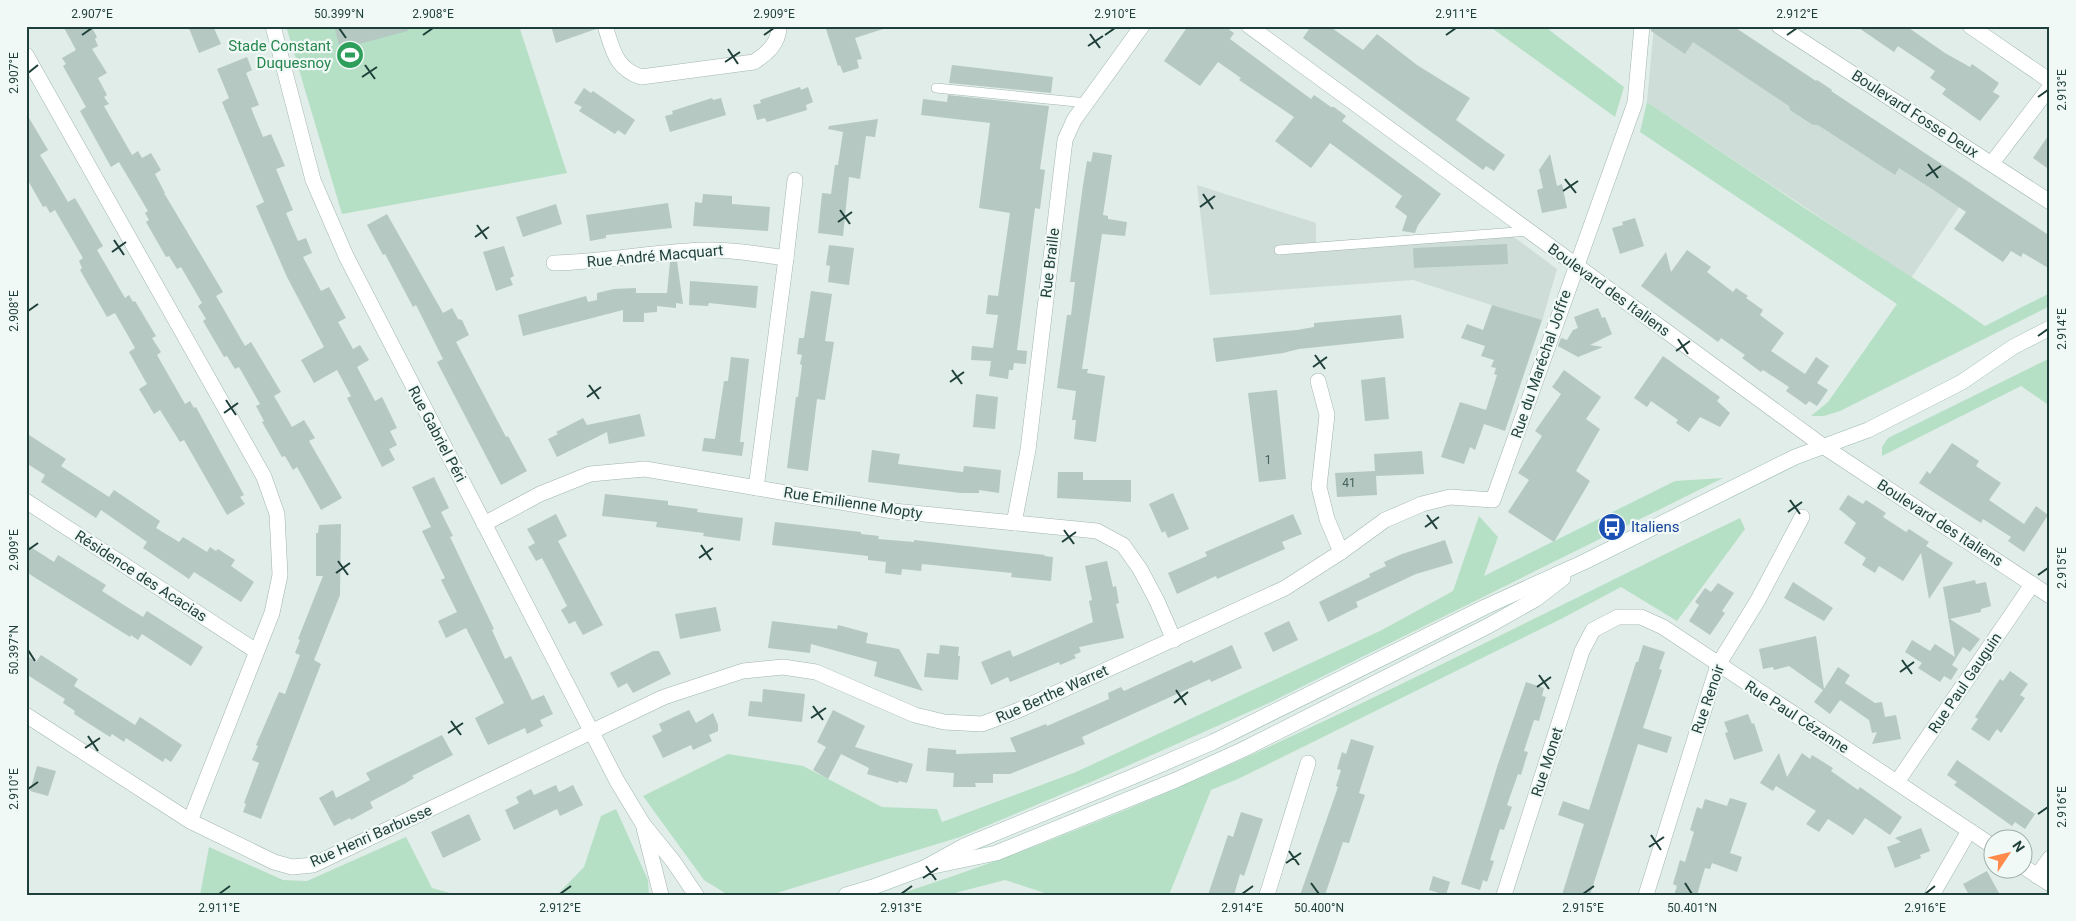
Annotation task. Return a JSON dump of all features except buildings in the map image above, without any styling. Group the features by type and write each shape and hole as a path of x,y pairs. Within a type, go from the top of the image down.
{"street":[{"name":"Rue Gabriel Péri","path":"273,26 313,180 379,322 574,694 591,733 643,824 696,895"},
{"path":"606,26 614,53 620,65 630,73 641,77 754,62 767,53 775,43 779,26"},
{"name":"Rue Braille","path":"1014,523 1028,450 1065,140 1074,120 1142,26"},
{"name":"Boulevard des Italiens","path":"1249,26 1823,446 2050,596"},
{"name":"Rue du Maréchal Joffre","path":"1493,500 1575,266 1601,201 1634,103 1642,26"},
{"name":"Boulevard Fosse Deux","path":"1779,26 2050,202"},
{"path":"1970,26 2050,81"},
{"path":"26,55 264,477 277,514 280,574 272,613 190,821"},
{"path":"1992,163 2050,86"},
{"path":"756,488 795,180"},
{"name":"Rue André Macquart","path":"554,262 580,262 688,251 735,250 786,258"},
{"path":"846,895 924,868 964,846 1212,742 1485,607 1584,562 1794,456 1868,430 1962,382 2013,347 2050,328"},
{"path":"1318,381 1327,415 1319,487 1327,519 1341,552"},
{"name":"Rue Emilienne Mopty","path":"484,524 540,494 590,474 644,469 893,511 1097,531 1123,545 1140,569 1158,601 1174,640"},
{"name":"Rue Berthe Warret","path":"591,733 673,694 743,671 783,667 816,672 915,715 944,722 982,724 1019,710 1286,588 1385,520 1422,504 1450,497 1493,500"},
{"name":"Résidence des Acacias","path":"26,501 256,651"},
{"name":"Rue Renoir","path":"1646,895 1718,665 1758,600 1802,517"},
{"path":"924,868 996,853 1176,780 1244,749 1536,599 1584,562"},
{"name":"Rue Paul Gauguin","path":"1897,782 2029,589 2031,583"},
{"name":"Rue Paul Cézanne","path":"1593,630 1618,617 1641,617 1662,627 1984,840"},
{"name":"Rue Monet","path":"1504,895 1582,651 1593,630"},
{"name":"Rue Henri Barbusse","path":"26,715 190,821 274,862 292,867 313,865 591,733"},
{"path":"1267,895 1308,763"},
{"name":"Rue Gabriel Péri","path":"643,824 661,895"},
{"path":"1932,895 1970,831"},
{"path":"2043,880 2050,858"}],"lane":[{"path":"936,88 1087,103"},
{"path":"1279,250 1528,231"}],"shaded area":[{"path":"1654,26 1817,80 1832,90 1832,92 1974,185 1911,278 1647,102"},
{"path":"1197,185 1316,223 1316,242 1503,229 1557,269 1542,321 1413,280 1210,295"}],"green space":[{"path":"286,26 519,26 567,173 342,214"},
{"path":"1489,26 1544,26 1624,87 1615,117"},
{"path":"1647,102 1985,326 2050,293 2050,306 1840,411 1824,416 1811,416 1828,402 1897,304 1640,132"},
{"path":"2050,358 2050,406 2021,386 1882,456 1882,447 1888,438"},
{"path":"1723,478 1269,703 1091,782 960,837 770,895 728,895 704,880 643,796 728,754 803,766 882,807 937,809 942,822 1076,772 1382,630 1453,591 1479,516 1498,537 1484,576 1675,481"},
{"path":"1740,518 1745,529 1677,621 1621,587 1561,619 1240,778 1211,790 1169,895 1051,895 1005,880 947,895 896,895 1005,857 1113,815 1219,769 1428,671"},
{"path":"616,809 648,880 649,895 557,895 584,867 601,816"},
{"path":"406,837 432,888 457,895 200,895 209,847 283,880 307,881"}],"place":[{"name":"Stade Constant Duquesnoy","path":"350,55"},
{"name":"Italiens","path":"1612,527"}]}
